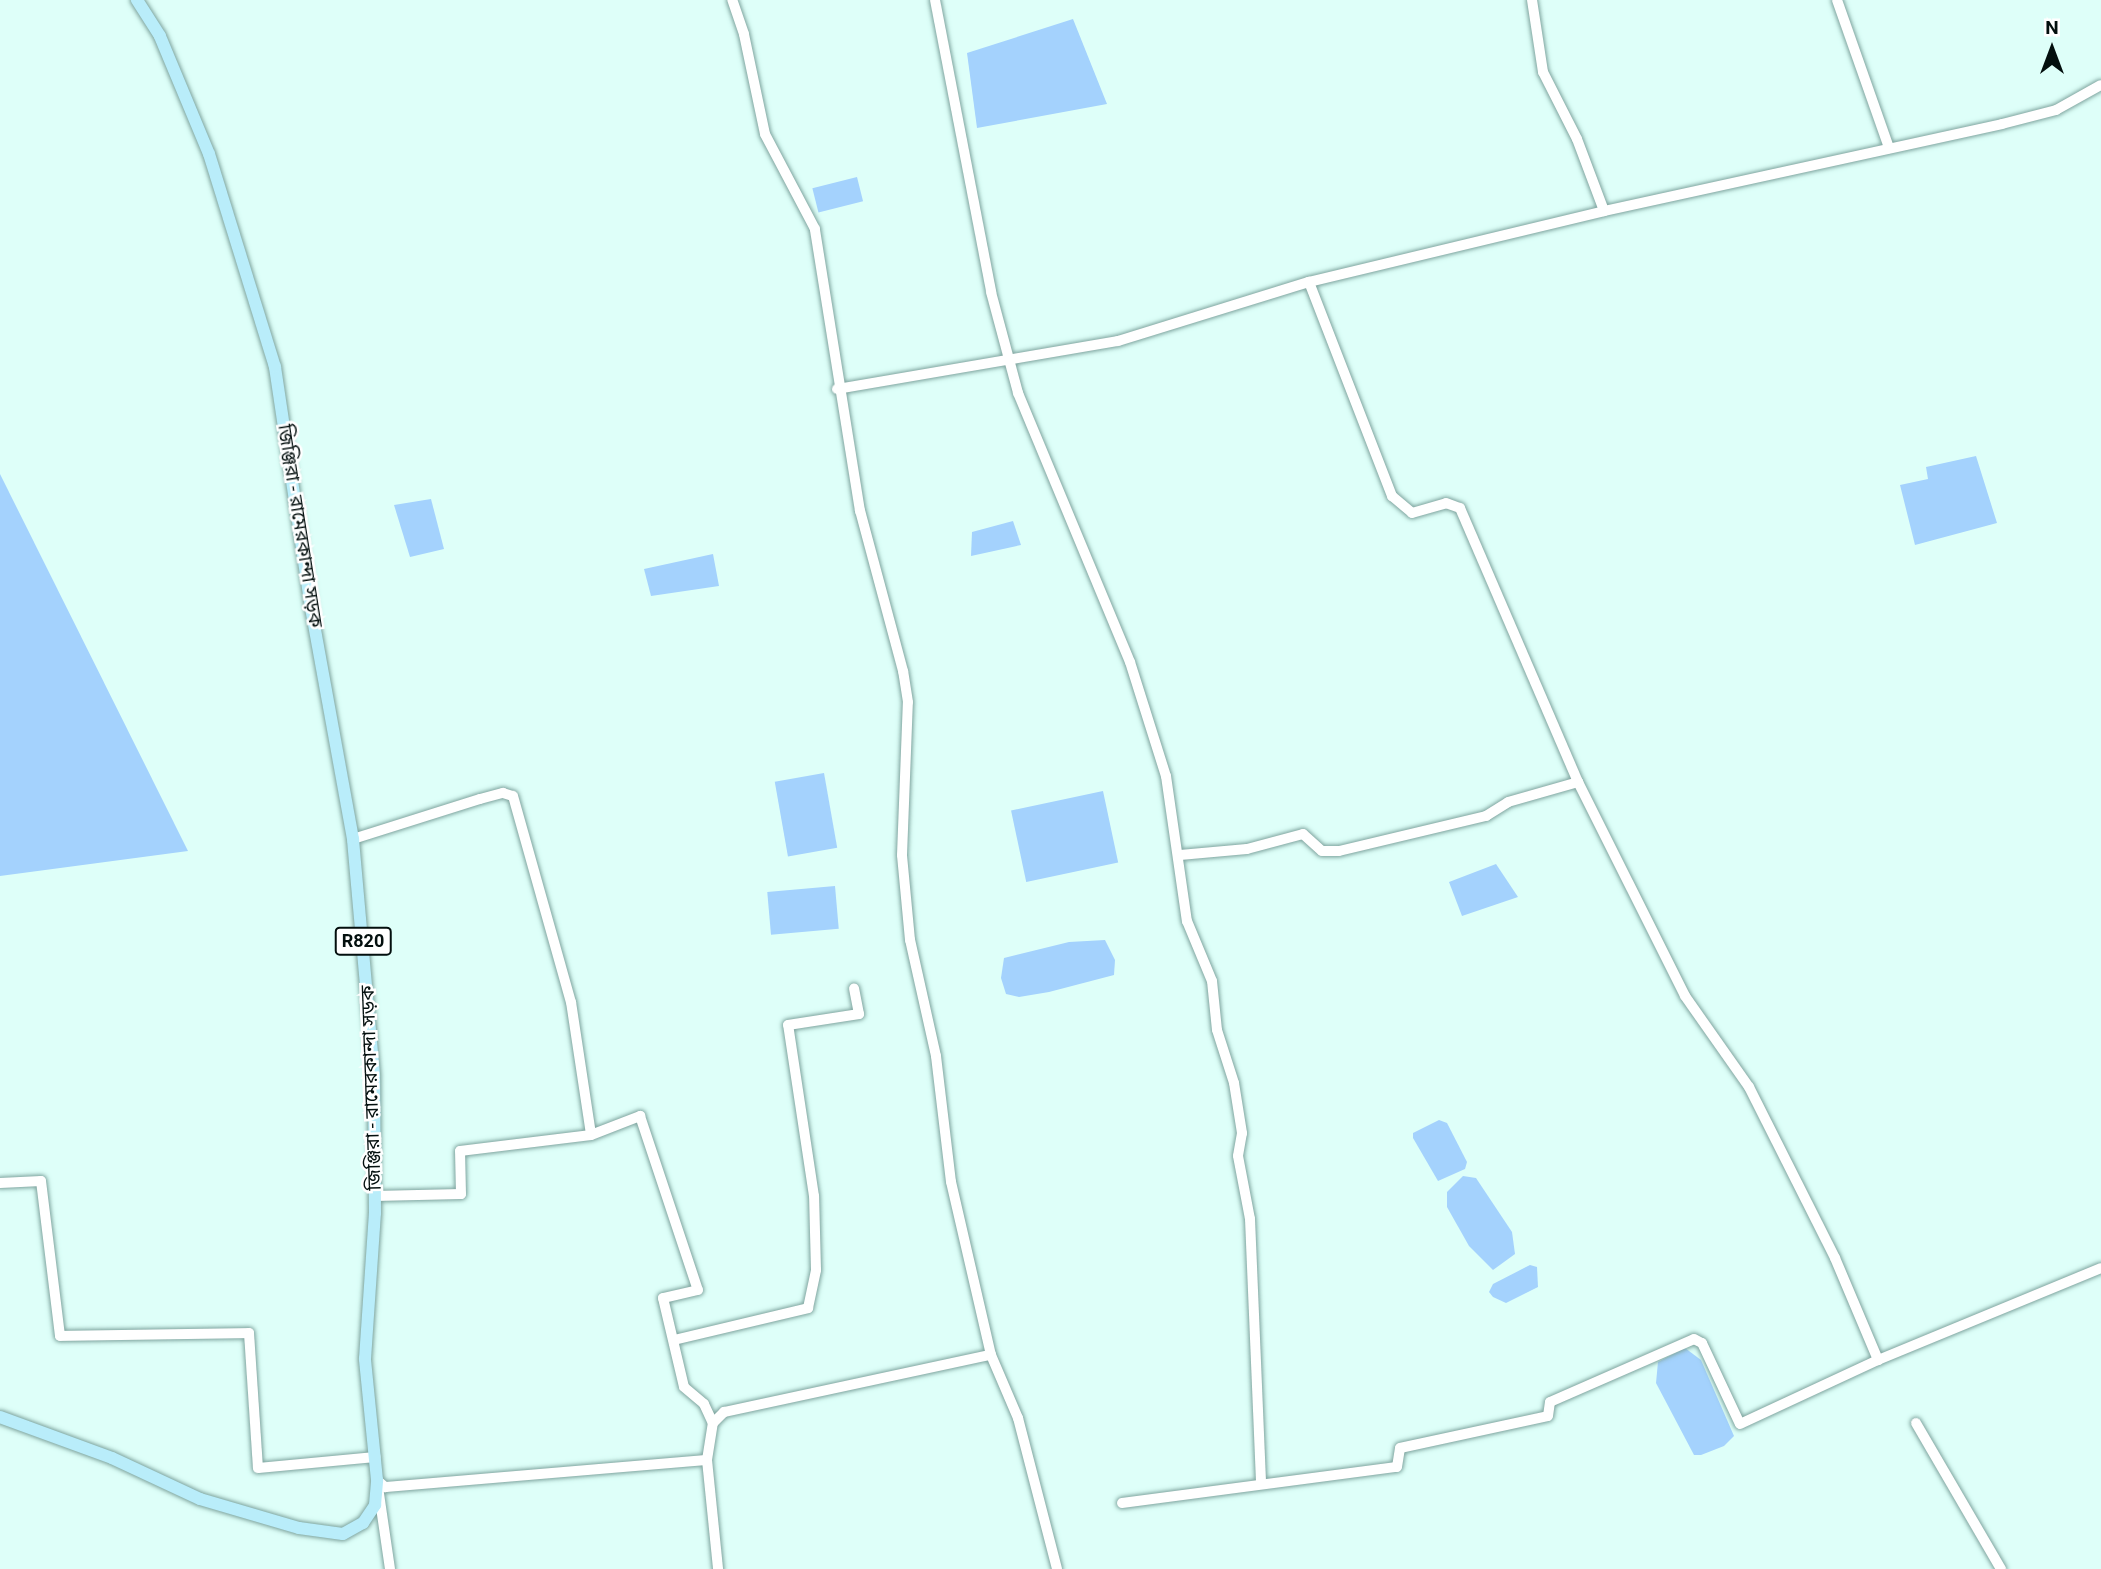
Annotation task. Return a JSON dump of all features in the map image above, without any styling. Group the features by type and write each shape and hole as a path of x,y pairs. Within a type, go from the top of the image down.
{"main road":[{"name":"জিঞ্জিরা - রামেরকান্দা সড়ক","path":"0,1417 112,1458 200,1499 299,1528 343,1534 355,1530 370,1514 377,1480 365,1359 375,1196 374,1075 353,839 311,608 275,367 209,154 160,36 137,0"}],"street":[{"path":"732,0 765,134 815,229 837,389 860,511 905,682 907,730 902,855 910,940 936,1056 951,1182 992,1355 1018,1418 1057,1569"},
{"path":"935,0 991,292 1018,393 1130,662 1166,776 1180,855 1187,921 1212,981 1217,1030 1234,1083 1242,1133 1238,1156 1250,1219 1261,1482"},
{"path":"1532,0 1543,72 1577,139 1604,211"},
{"path":"1836,0 1889,148"},
{"path":"837,389 1118,341 1309,282 1604,211 2056,110 2101,85"},
{"path":"1309,282 1392,496 1412,513 1446,503 1460,508 1578,782 1685,996 1749,1087 1835,1258 1878,1360"},
{"path":"1180,855 1247,849 1303,834 1326,852 1339,850 1486,816 1508,802 1578,782"},
{"path":"353,839 480,799 503,793 513,796 572,1002 591,1135"},
{"path":"674,1340 808,1308 816,1270 814,1196 788,1025 859,1014 854,988"},
{"path":"375,1196 461,1194 460,1151 591,1135 640,1116 698,1290 663,1298 684,1387 704,1404 713,1423 708,1460 718,1569"},
{"path":"0,1183 41,1181 60,1336 249,1333 258,1468 375,1457"},
{"path":"1122,1503 1261,1482 1397,1467 1400,1448 1548,1416 1550,1402 1694,1339 1702,1343 1740,1424 1878,1360 2101,1268"},
{"path":"713,1423 724,1412 747,1405 992,1355"},
{"path":"1916,1423 2001,1569"},
{"path":"377,1480 385,1487 708,1460"},
{"path":"377,1480 390,1569"}],"water":[{"path":"1073,19 1107,104 977,128 967,53"},
{"path":"857,177 863,201 818,212 812,188"},
{"path":"1976,456 1997,523 1915,545 1900,485 1928,479 1926,467"},
{"path":"0,474 188,851 0,876"},
{"path":"431,499 444,549 410,557 394,505"},
{"path":"1013,521 1021,545 971,556 972,532"},
{"path":"713,554 719,586 651,596 644,569"},
{"path":"824,773 837,848 788,857 775,782"},
{"path":"1103,791 1118,862 1026,882 1011,811"},
{"path":"1496,864 1518,897 1462,916 1449,882"},
{"path":"835,886 839,929 771,935 767,892"},
{"path":"1105,940 1115,960 1114,975 1049,992 1019,997 1006,994 1001,978 1004,958 1069,942"},
{"path":"1439,1120 1447,1123 1467,1162 1465,1169 1438,1181 1413,1138 1413,1133"},
{"path":"1463,1176 1476,1178 1512,1232 1515,1254 1493,1270 1469,1246 1447,1207 1447,1192"},
{"path":"1530,1265 1537,1267 1538,1287 1506,1303 1489,1292 1493,1284"},
{"path":"1685,1348 1701,1360 1734,1436 1724,1446 1701,1455 1694,1455 1656,1383 1658,1362"}]}
